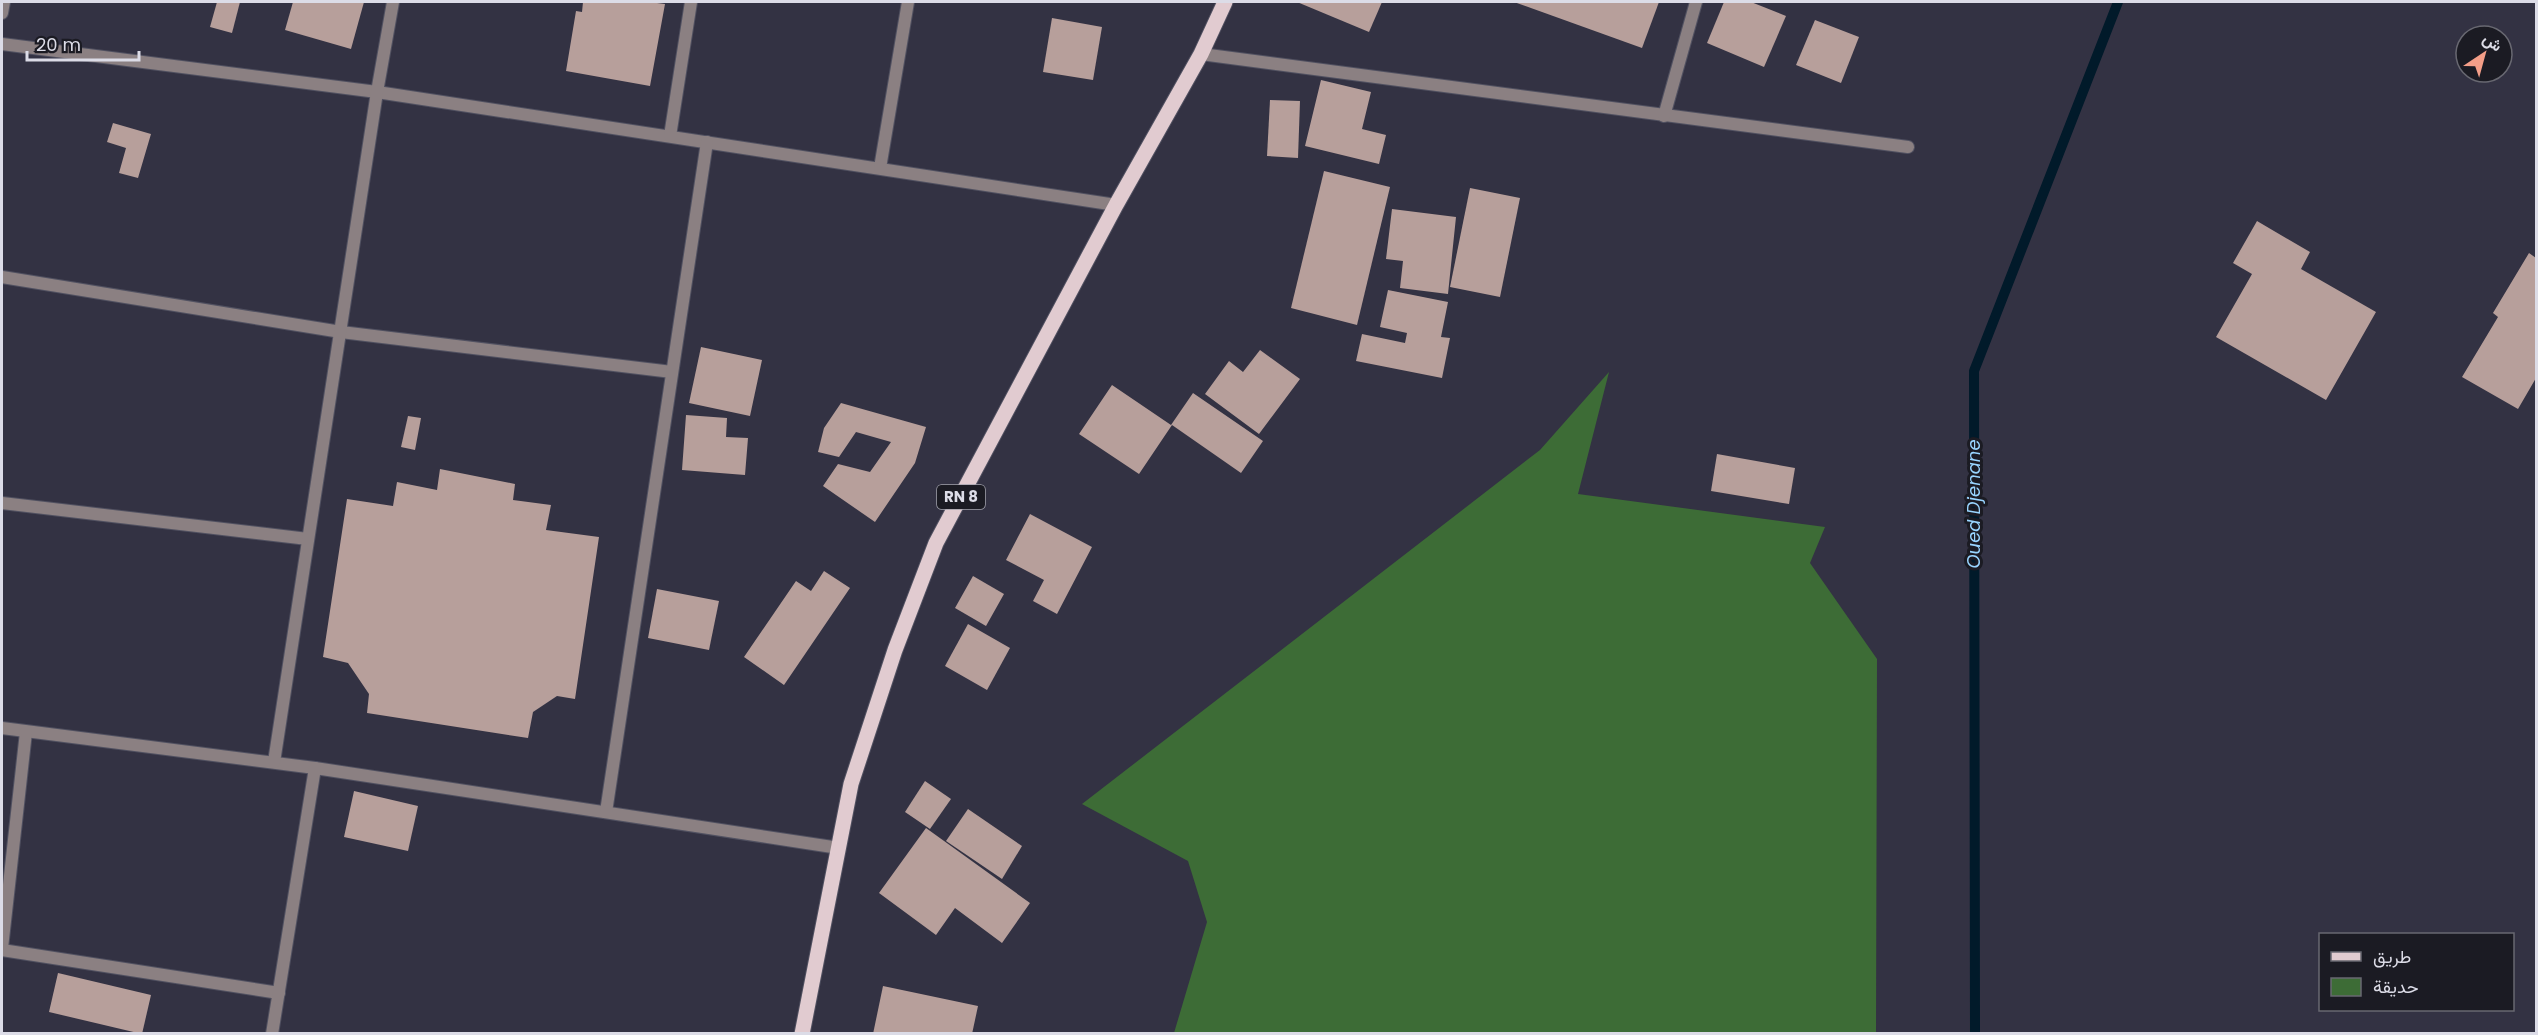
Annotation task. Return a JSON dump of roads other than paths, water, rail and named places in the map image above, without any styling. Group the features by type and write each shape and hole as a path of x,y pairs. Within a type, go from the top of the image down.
{"main road":[{"name":"RN 8","path":"802,1034 851,784 895,650 936,543 1116,205 1202,54 1225,2"}],"street":[{"path":"2,14 4,2"},
{"path":"274,762 377,92 393,2"},
{"path":"670,136 691,2"},
{"path":"880,168 908,2"},
{"path":"1664,116 1696,2"},
{"path":"2,44 377,92 1116,205"},
{"path":"1202,54 1908,147"},
{"path":"606,812 707,142"},
{"path":"2,277 340,332 672,372"},
{"path":"2,503 308,539"},
{"path":"2,728 274,762 839,848"},
{"path":"26,732 2,949 279,993"},
{"path":"272,1034 315,768"}],"waterway":[{"name":"Oued Djenane","path":"1975,1034 1974,371 2118,2"}]}
